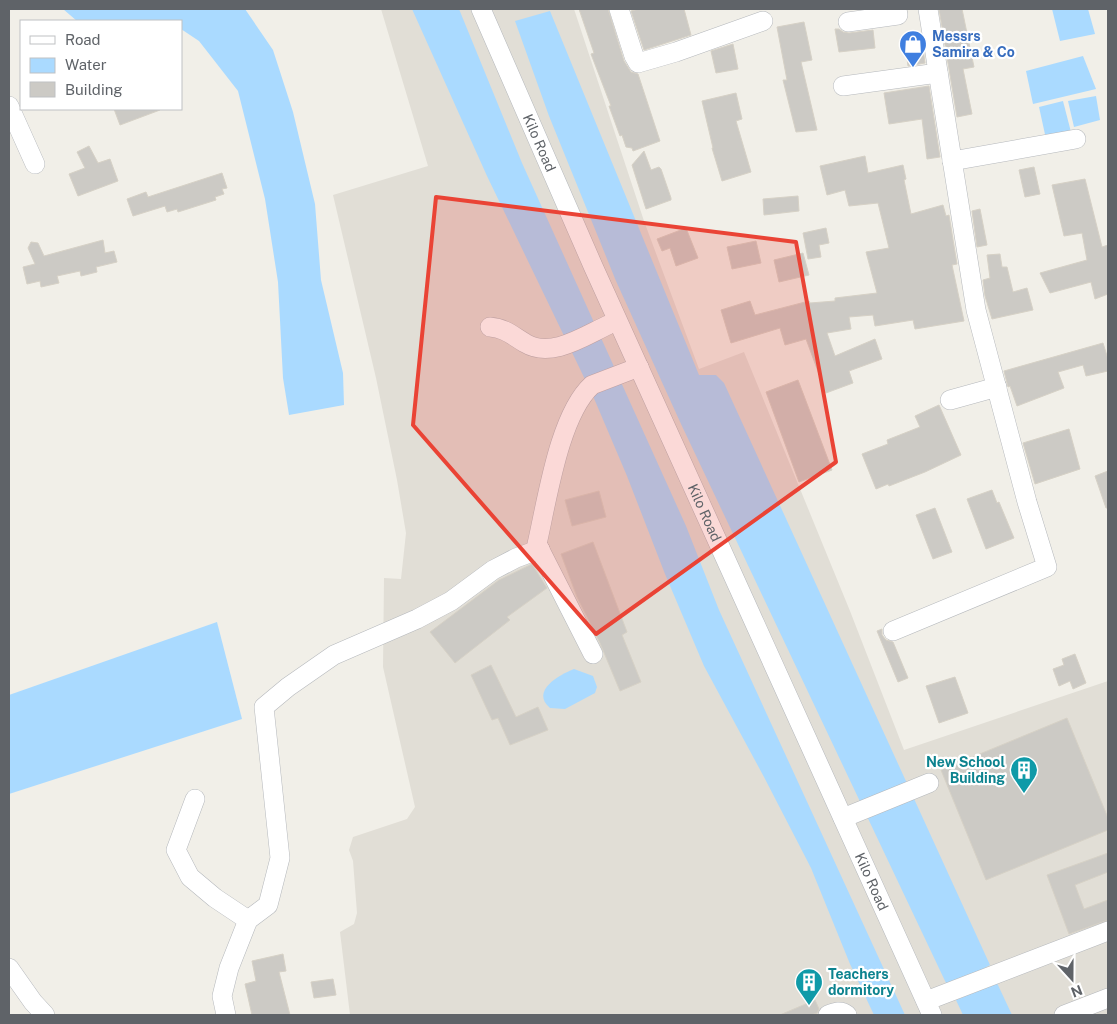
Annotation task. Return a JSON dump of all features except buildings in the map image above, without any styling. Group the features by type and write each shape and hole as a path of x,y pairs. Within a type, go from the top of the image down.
{"street":[{"name":"Kilo Road","path":"470,9 608,325 634,369 843,818 926,1010"},
{"name":"Kilo Road","path":"482,9 593,266 634,369 926,1010"},
{"path":"619,9 638,63 676,52 763,21"},
{"path":"848,22 898,15 897,9"},
{"path":"893,630 1047,567 976,310 928,9"},
{"path":"842,86 938,73"},
{"path":"9,106 35,164"},
{"path":"952,161 1076,139"},
{"path":"490,327 510,333 526,345 542,349 556,348 568,344 608,325"},
{"path":"593,654 537,544 559,452 574,411 586,390 592,385 634,369"},
{"path":"950,400 997,387"},
{"path":"226,1015 222,996 229,968 248,920 268,905 280,858 264,707 288,687 334,655 417,619 451,601 493,570 516,558 540,549"},
{"path":"843,818 929,783"},
{"path":"195,800 176,850 190,877 215,898 248,920"},
{"path":"926,1010 1108,931"},
{"path":"9,968 33,1002 45,1015"},
{"path":"1064,1015 1108,998"},
{"path":"828,1015 836,1012 843,1012 848,1015"}],"highlighted area":[{"path":"436,197 796,242 836,462 596,634 413,425"}],"shaded area":[{"path":"381,9 574,9 644,221 699,369 744,352 850,611 904,750 1108,681 1108,1015 350,1015 340,932 354,924 357,913 353,861 349,850 353,837 407,819 415,807 383,667 384,578 401,579 406,533 376,378 333,195 428,166"}],"water":[{"path":"63,9 245,9 273,50 293,112 315,204 321,280 343,373 344,405 289,415 283,378 278,282 265,199 238,91 199,41 182,30 182,20 76,20"},
{"path":"412,9 459,9 522,163 686,526 719,610 905,1015 874,1015 850,964 811,868 704,666 593,396 487,176"},
{"path":"1052,9 1088,9 1095,34 1060,41"},
{"path":"550,11 699,375 716,375 724,383 990,965 983,969 946,983 681,424 616,281 549,116 515,21"},
{"path":"1083,56 1096,89 1033,104 1026,71"},
{"path":"1096,96 1100,120 1074,127 1068,101"},
{"path":"1063,101 1072,136 1046,139 1039,107"},
{"path":"217,622 242,719 9,794 9,695"},
{"path":"574,669 593,676 597,687 595,693 565,709 550,708 543,696 545,690 555,679"},
{"path":"997,983 1012,1015 963,1015 956,1000"}],"place":[{"name":"Messrs Samira & Co","path":"913,68"},
{"name":"New School Building","path":"1024,794"},
{"name":"Teachers dormitory","path":"809,1006"}]}
